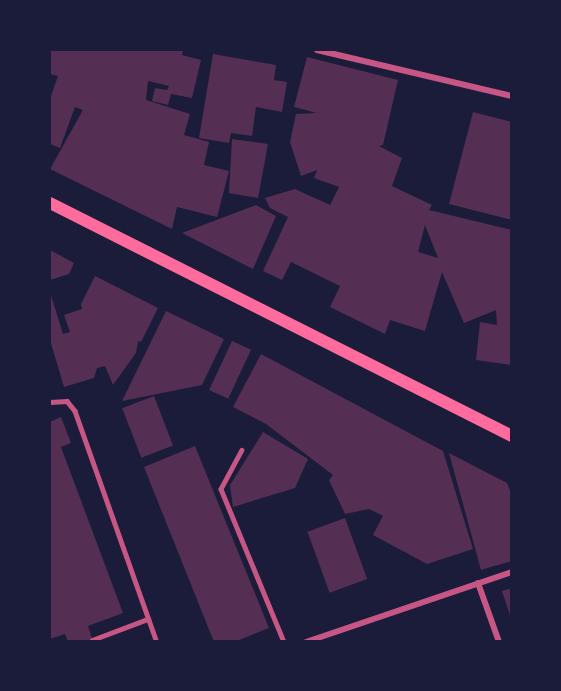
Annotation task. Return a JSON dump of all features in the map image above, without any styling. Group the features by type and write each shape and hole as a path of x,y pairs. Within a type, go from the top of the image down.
{"main road":[{"path":"50,203 512,436"}],"street":[{"path":"317,50 512,96"},
{"path":"306,642 512,572"},
{"path":"478,584 500,642"}],"lane":[{"path":"50,402 68,401 75,411 157,642"},
{"path":"242,450 221,489 284,642"},
{"path":"92,640 148,619"}],"building":[{"path":"50,50 183,50 182,55 201,60 192,98 171,94 168,105 152,101 155,88 167,90 169,86 148,81 146,100 190,114 184,135 209,142 204,165 229,171 217,217 177,207 172,229 50,169 83,110 75,107 60,148 50,144 50,99 58,76 50,74"},
{"path":"213,54 276,65 274,80 287,82 282,112 256,107 252,136 231,133 229,143 199,138"},
{"path":"307,57 398,80 383,145 379,146 402,158 392,186 432,205 429,210 512,230 512,365 476,360 480,322 497,325 496,310 464,323 442,272 425,331 390,320 385,334 330,307 340,286 291,262 282,280 263,271 288,217 270,208 265,198 295,189 330,205 339,187 314,178 317,170 301,176 290,142 296,114 317,113 294,107","holes":["425,225 438,258 418,252"]},
{"path":"473,112 512,122 512,220 449,204"},
{"path":"232,139 268,144 258,198 229,193"},
{"path":"256,205 276,216 253,269 182,233"},
{"path":"50,250 74,263 69,274 50,280"},
{"path":"95,276 158,308 141,342 138,341 136,353 113,385 105,366 97,368 94,378 64,387 50,340 50,292 63,334 70,332 64,315 82,309 81,304"},
{"path":"166,311 224,339 202,385 122,401"},
{"path":"232,341 251,350 228,399 209,390"},
{"path":"261,354 443,451 473,549 427,564 373,535 383,516 369,509 345,514 329,480 333,475 266,424 233,407"},
{"path":"154,396 173,445 141,458 122,408"},
{"path":"61,417 71,443 61,447 123,613 88,626 93,642 68,642 65,634 50,639 50,422"},
{"path":"263,432 308,459 295,488 233,507 230,485"},
{"path":"195,446 269,628 234,642 214,642 144,467"},
{"path":"449,453 507,483 512,495 512,561 481,570"},
{"path":"345,518 367,579 330,593 307,532"},
{"path":"512,588 512,618 511,618 502,591"}]}
